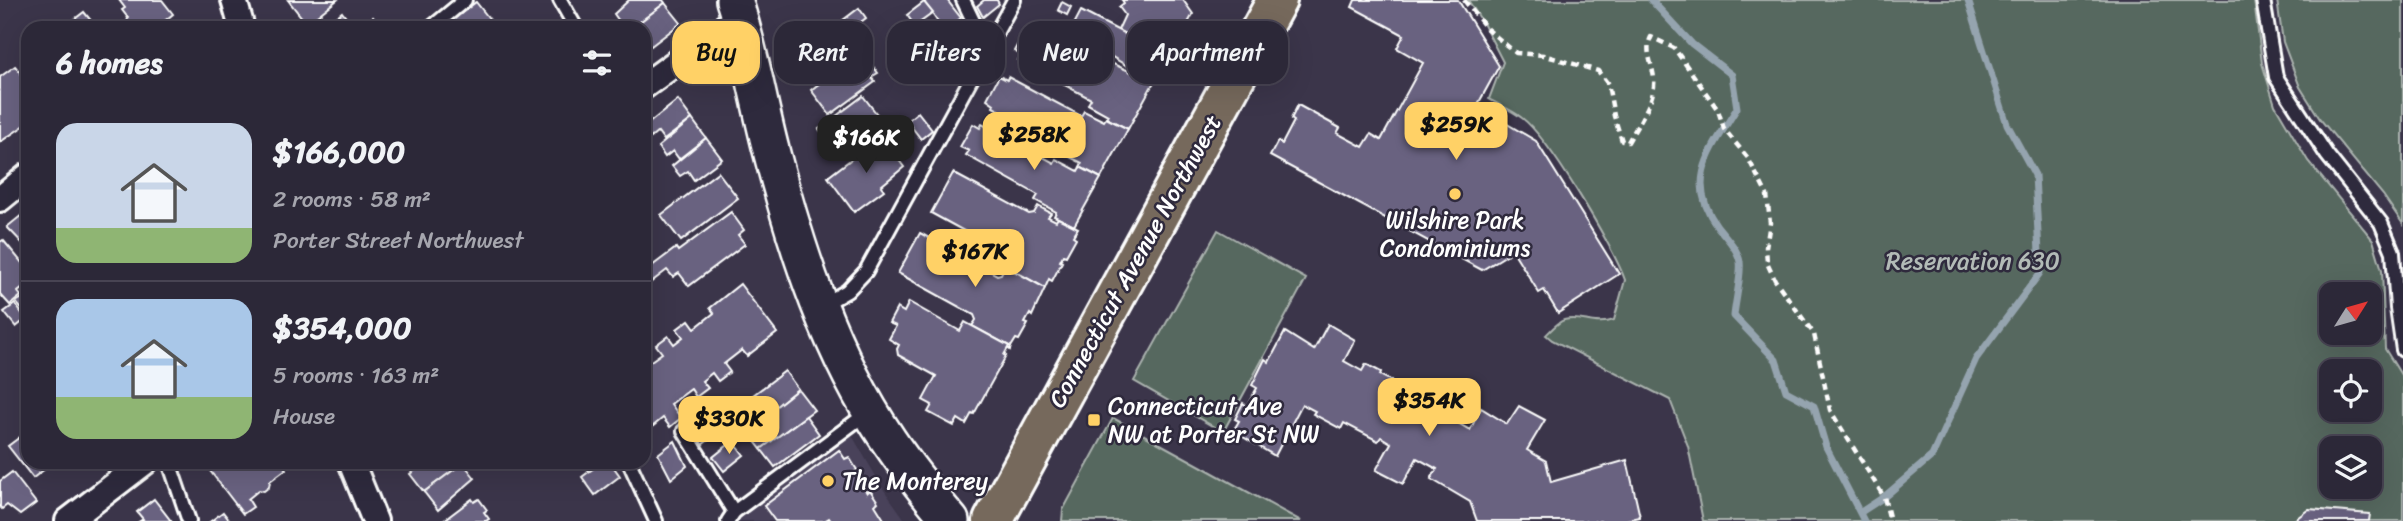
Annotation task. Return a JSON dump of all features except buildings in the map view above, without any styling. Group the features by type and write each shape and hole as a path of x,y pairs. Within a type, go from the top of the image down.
{"main road":[{"name":"Connecticut Avenue Northwest","path":"993,521 1268,4"}],"street":[{"path":"234,0 240,21"},
{"path":"651,80 736,9 783,196 820,306 870,411 912,474 951,521"},
{"path":"0,199 21,182"},
{"path":"68,521 136,469"},
{"path":"354,469 375,521"}],"lane":[{"path":"440,21 465,0"},
{"path":"560,0 572,21"},
{"path":"963,0 973,21"},
{"path":"1003,21 1014,0"},
{"path":"2263,0 2276,77 2327,155 2381,223 2393,253 2403,351"},
{"path":"820,306 848,291 866,271 968,84"},
{"path":"684,431 731,516 870,411"},
{"path":"171,469 189,521"},
{"path":"632,469 656,521"}],"path":[{"path":"1464,0 1487,29 1516,53 1543,55 1598,71 1608,84 1622,141 1628,142 1645,111 1654,86 1647,45 1651,37 1674,48 1718,110 1724,129 1748,158 1767,195 1770,234 1766,247 1767,263 1775,280 1814,334 1830,410 1884,497 1890,521"}],"shaded area":[{"name":"The Monterey","path":"850,432 884,490 906,521 734,521 739,512"}],"green space":[{"name":"Reservation 630","path":"1468,0 2254,0 2262,63 2275,105 2308,161 2373,240 2382,270 2385,349 2403,378 2403,521 1703,521 1688,446 1670,400 1546,335 1564,320 1614,320 1625,280 1594,220 1548,147 1522,118 1489,99 1503,62"},
{"path":"2277,0 2403,0 2403,224 2383,195 2320,119 2300,87 2283,42"},
{"path":"1218,230 1306,279 1223,432 1134,381"},
{"path":"1113,418 1301,521 1062,521 1063,510"}],"waterway":[{"path":"1651,0 1692,44 1732,75 1737,108 1711,151 1702,179 1707,209 1739,257 1734,316 1776,360 1786,391 1814,406 1826,447 1864,521"},
{"path":"1861,512 1884,497 1932,456 1976,359 2040,273 2035,175 2007,124 1968,0"}],"place":[{"name":"Wilshire Park Condominiums","path":"1455,194"},
{"name":"Connecticut Ave NW at Porter St NW","path":"1094,420"},
{"name":"The Monterey","path":"828,481"}]}
